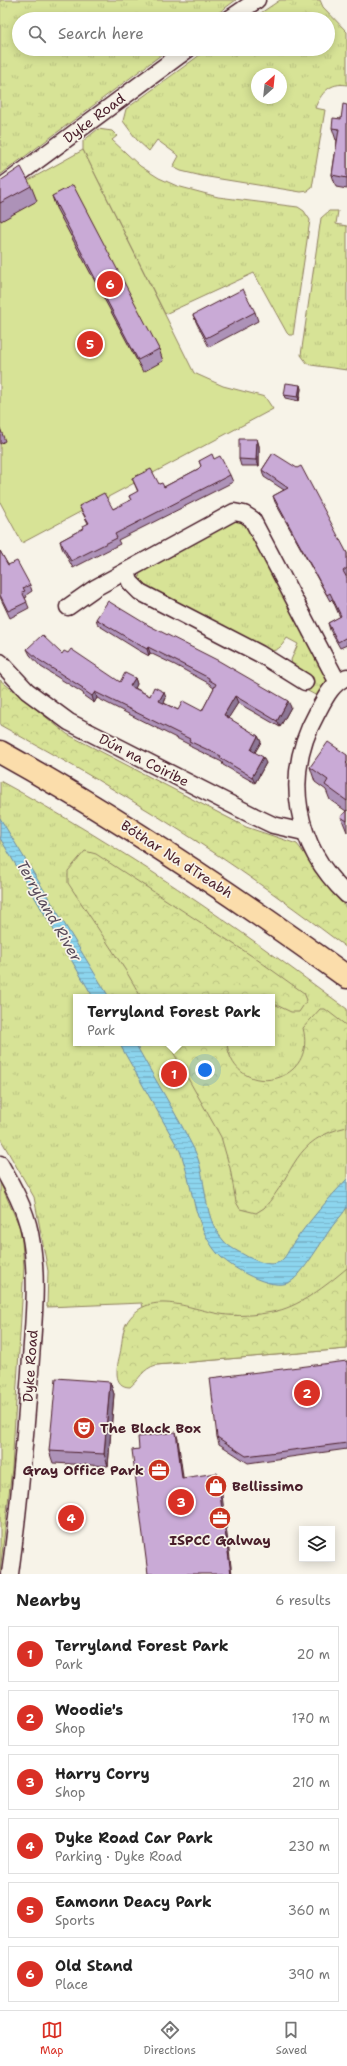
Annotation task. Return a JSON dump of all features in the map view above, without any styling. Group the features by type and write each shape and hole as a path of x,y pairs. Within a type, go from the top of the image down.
{"highway":[{"name":"Bóthar Na dTreabh","path":"0,752 119,822 214,882 347,977"}],"street":[{"path":"239,12 257,0"},
{"name":"Dyke Road","path":"0,188 179,56"},
{"path":"68,607 95,588 234,512 244,514 252,519 342,679 312,721 302,752 296,791 297,805 304,832 322,866 347,895"},
{"path":"127,571 130,582 140,592 260,654 305,682"},
{"name":"Dún na Coiribe","path":"0,662 27,691 69,722 254,816 274,824 304,832"},
{"name":"Dyke Road","path":"0,1164 22,1208 30,1231 34,1278 32,1347 22,1480 10,1574"}],"green space":[{"path":"0,0 236,0 220,12 12,12 12,56 160,56 0,175"},
{"path":"280,0 320,0 323,7 328,12 262,12"},
{"path":"335,20 347,32 347,85 336,85 331,87 323,93 315,108 325,110 312,188 308,191 301,192 202,176 181,171 173,167 179,156 157,140 149,151 137,140 123,121 126,109 198,56 335,56"},
{"path":"98,129 112,131 117,136 112,140 140,166 159,178 177,186 218,197 298,207 304,211 310,220 293,335 289,335 287,333 254,273 165,314 83,150 83,141"},
{"path":"83,150 194,373 223,386 265,397 273,409 22,543 0,502 0,196"},
{"path":"329,211 338,211 336,224 347,226 347,370 311,365 307,363 301,355 321,218"},
{"path":"237,520 243,523 249,531 323,668 327,679 319,697 304,689 293,667 291,660 298,644 287,638 276,650 266,650 146,590 141,582 139,575 141,568 230,521"},
{"path":"0,680 67,734 246,827 297,844 347,909 347,948 267,889 157,816 65,761 0,725"},
{"path":"0,781 45,806 134,860 221,918 347,1009 347,1349 156,1365 142,1303 47,1307 48,1271 34,1197 0,1138"},
{"path":"85,851 96,854 255,958 304,993 307,1000 299,1012 291,1012 275,1004 275,994 139,994 126,971 68,883 68,871"},
{"path":"320,1009 325,1009 347,1026 347,1127 329,1132 315,1140 305,1149 264,1208 256,1213 240,1209 236,1202 230,1168 221,1137 170,1046 228,1046 233,1061 244,1073 258,1079 273,1079 287,1074 298,1063 304,1048 303,1028"},
{"path":"0,1182 21,1230 24,1267 12,1468 0,1572"},
{"path":"347,1268 347,1349 156,1365 147,1369 130,1387 120,1384 118,1380 117,1370 126,1324 135,1313 145,1306 157,1303 169,1303 220,1314 233,1315 253,1315 272,1312 282,1310 302,1301"}],"water":[{"name":"Terryland River","path":"0,818 107,994 91,994 0,838"},
{"path":"121,1046 137,1046 172,1109 194,1149 198,1160 211,1219 223,1240 235,1250 262,1263 277,1263 285,1257 292,1245 313,1218 347,1179 347,1207 307,1264 295,1278 290,1282 282,1284 273,1284 262,1281 231,1265 217,1253 209,1242 198,1217 180,1151"}],"building":[{"path":"343,104 347,105 347,178 332,175 339,129 332,128 333,118 341,119"},
{"path":"21,167 31,186 0,203 0,181"},
{"path":"73,185 159,349 138,360 52,196"},
{"path":"243,289 255,312 206,338 193,315"},
{"path":"286,383 300,385 298,397 284,395"},
{"path":"239,439 257,439 256,460 239,459"},
{"path":"273,453 297,468 301,466 347,553 347,568 343,571 347,578 347,637 338,642 328,623 341,616 330,593 327,595 273,496 288,488 262,470"},
{"path":"212,454 214,459 220,456 230,475 115,534 117,538 71,561 60,541 84,528 83,526 89,523 79,506 104,493 113,509 131,500 129,496 138,491 132,478 151,469 159,484 162,483 164,487 198,469 201,466 199,461"},
{"path":"0,551 8,565 17,561 30,585 23,588 25,591 22,592 27,602 8,611 0,595"},
{"path":"108,601 146,624 219,661 288,701 277,721 235,696 224,715 258,736 251,750 263,757 252,777 220,758 221,756 189,741 190,739 95,692 92,696 82,689 83,688 39,660 27,649 42,635 62,654 64,651 68,653 71,649 120,682 125,673 135,678 130,686 150,696 154,687 164,692 159,701 178,710 183,701 202,711 216,684 209,680 209,678 172,659 148,647 147,649 96,619"},
{"path":"328,742 347,755 347,801 325,785 328,780 310,767"},
{"path":"347,810 347,821 341,817"},
{"path":"347,1361 347,1443 246,1456 217,1437 210,1378"},
{"name":"The Black Box","path":"56,1378 110,1382 104,1454 49,1451"},
{"path":"176,1432 182,1478 217,1473 231,1574 148,1574 132,1450 139,1449 138,1437"}],"place":[{"name":"Old Stand","path":"110,284"},
{"name":"Eamonn Deacy Park","path":"90,344"},
{"name":"Terryland Forest Park","path":"174,1074"},
{"name":"Woodie's","path":"307,1393"},
{"name":"The Black Box","path":"84,1428"},
{"name":"Gray Office Park","path":"159,1470"},
{"name":"Bellissimo","path":"216,1486"},
{"name":"Harry Corry","path":"181,1502"},
{"name":"Dyke Road Car Park","path":"71,1518"},
{"name":"ISPCC Galway","path":"220,1518"}]}
